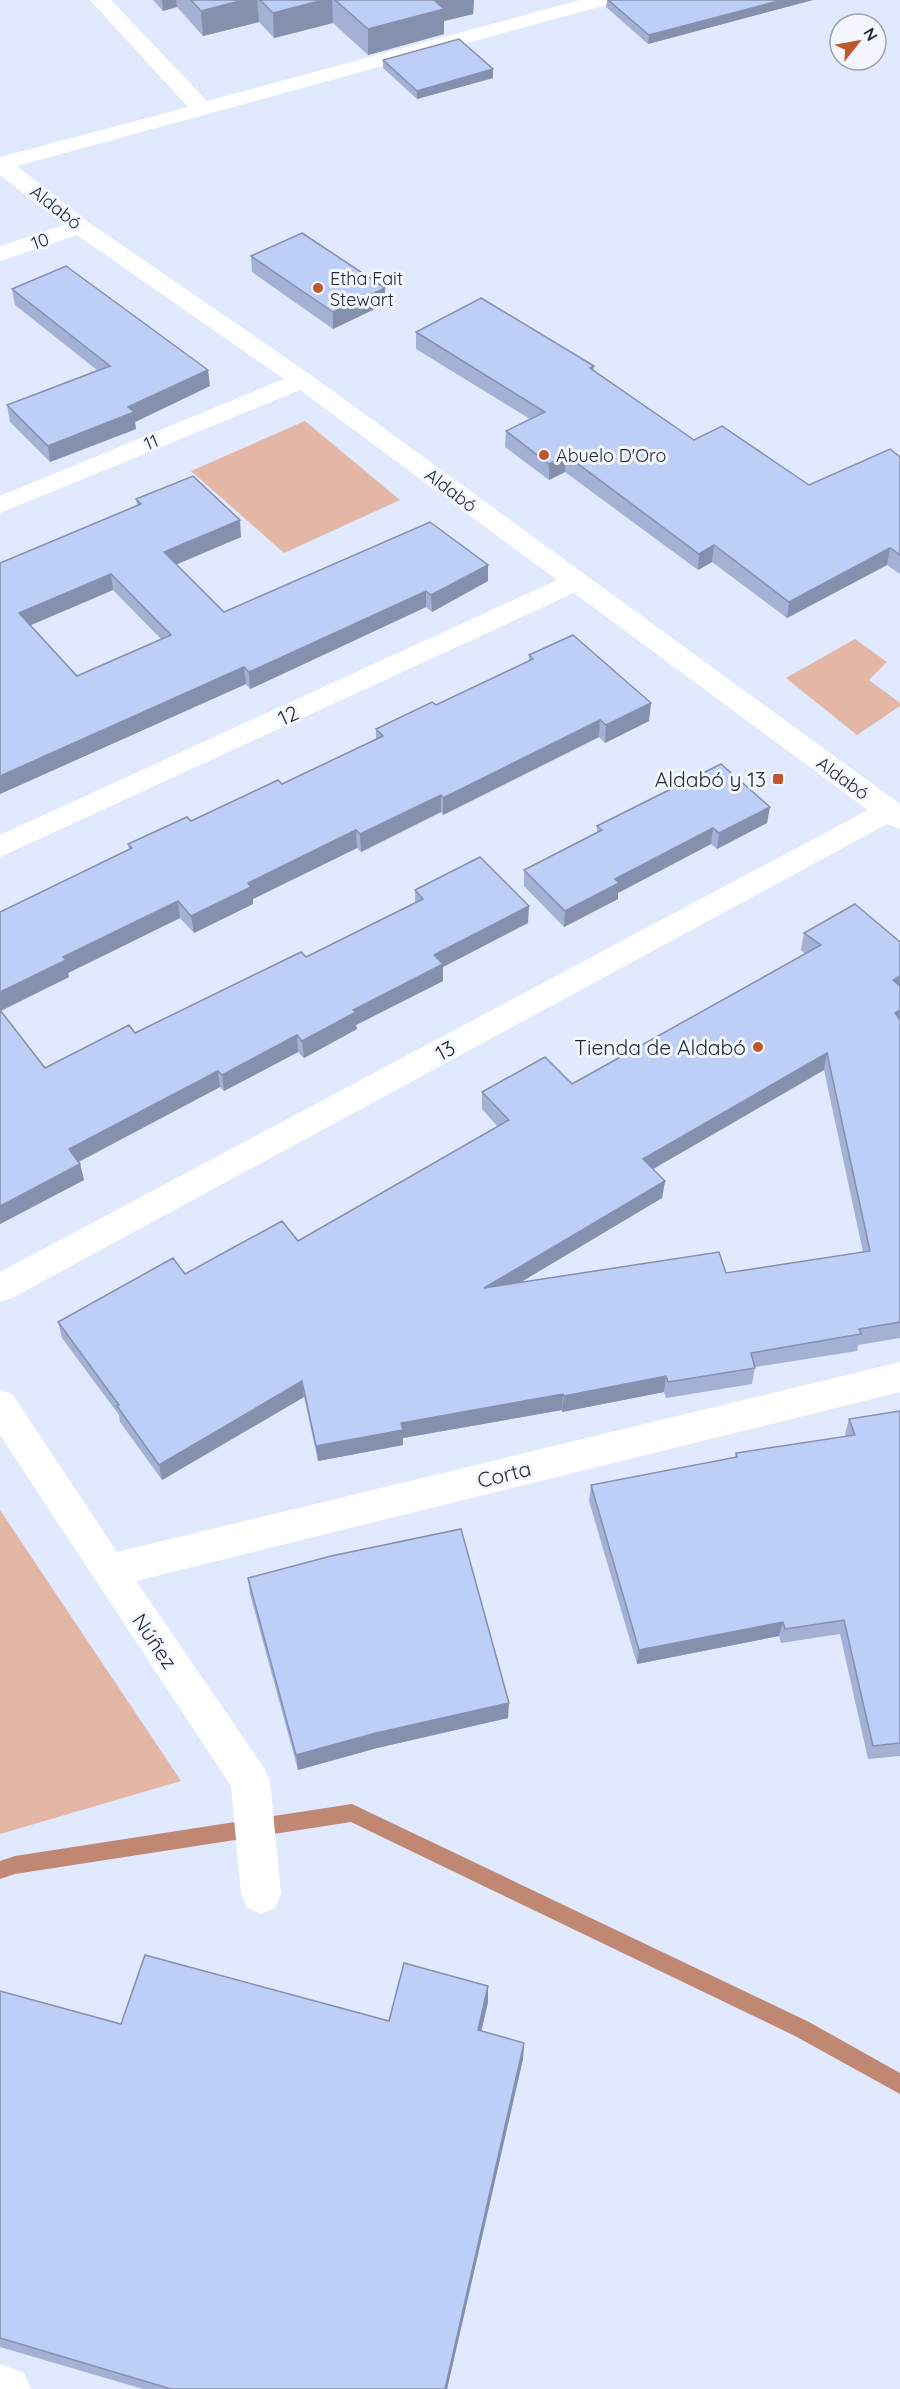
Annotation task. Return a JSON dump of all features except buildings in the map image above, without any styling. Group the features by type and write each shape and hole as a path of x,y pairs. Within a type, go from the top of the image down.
{"street":[{"path":"100,0 202,109"},
{"path":"1,164 603,0"},
{"name":"Aldabó","path":"1,164 80,227 302,380 895,815"},
{"name":"10","path":"0,254 80,227"},
{"name":"11","path":"0,505 302,380"},
{"name":"12","path":"0,847 575,582"},
{"name":"13","path":"0,1288 895,815"},
{"name":"Corta","path":"108,1572 900,1377"},
{"name":"Núñez","path":"0,1406 108,1572 250,1781 261,1894"},
{"path":"0,2387 8,2389"}],"shaded area":[{"path":"305,421 400,500 284,553 191,471"},
{"path":"855,639 887,662 869,680 900,703 900,706 857,735 786,678"},
{"path":"0,1510 181,1781 0,1834"}],"waterway":[{"path":"0,1870 15,1865 352,1813 802,2029 900,2084"}],"place":[{"name":"Etha Fait Stewart","path":"318,288"},
{"name":"Abuelo D'Oro","path":"544,455"},
{"name":"Aldabó y 13","path":"778,779"},
{"name":"Tienda de Aldabó","path":"758,1047"}]}
